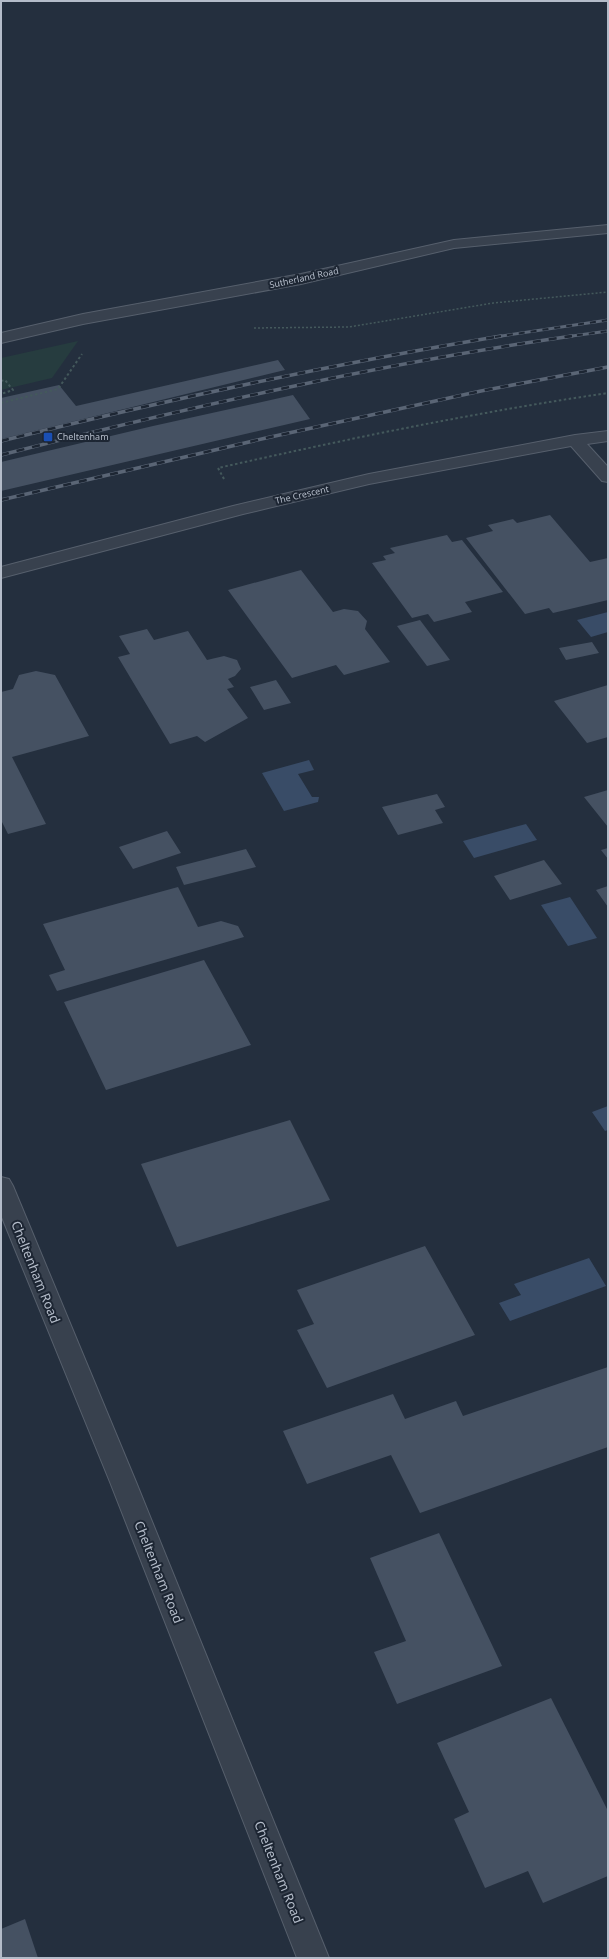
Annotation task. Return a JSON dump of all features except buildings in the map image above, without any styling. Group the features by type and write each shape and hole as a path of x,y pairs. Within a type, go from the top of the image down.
{"street":[{"name":"Sutherland Road","path":"1,338 83,319 301,280 454,244 608,229"},
{"name":"The Crescent","path":"1,573 239,510 369,479 575,440 608,436"},
{"path":"575,440 608,477"},
{"name":"Cheltenham Road","path":"1,1186 123,1482 313,1958"}],"path":[{"path":"254,328 350,327 493,303 608,292"},
{"path":"1,403 58,389 86,348"},
{"path":"1,381 5,380 13,390 1,394"}],"green space":[{"path":"78,341 52,378 1,390 1,358"}],"water":[{"path":"608,612 608,632 591,637 577,620"},
{"path":"309,760 314,770 298,774 312,797 319,797 318,802 284,811 262,773"},
{"path":"526,824 537,840 474,858 463,841"},
{"path":"570,897 597,938 568,946 541,905"},
{"path":"608,1106 608,1130 605,1131 592,1112"},
{"path":"589,1258 606,1286 510,1321 499,1303 521,1295 514,1284"}],"railway":[{"path":"497,337 608,320"},
{"path":"570,336 608,331"},
{"path":"497,337 501,336"},
{"path":"1,455 143,420 356,373 500,347 570,336"},
{"path":"565,337 570,336"},
{"path":"1,441 125,411 250,384 375,358 497,337"},
{"path":"1,500 266,438 481,391 608,367"}],"place":[{"name":"Cheltenham","path":"48,437"}]}
